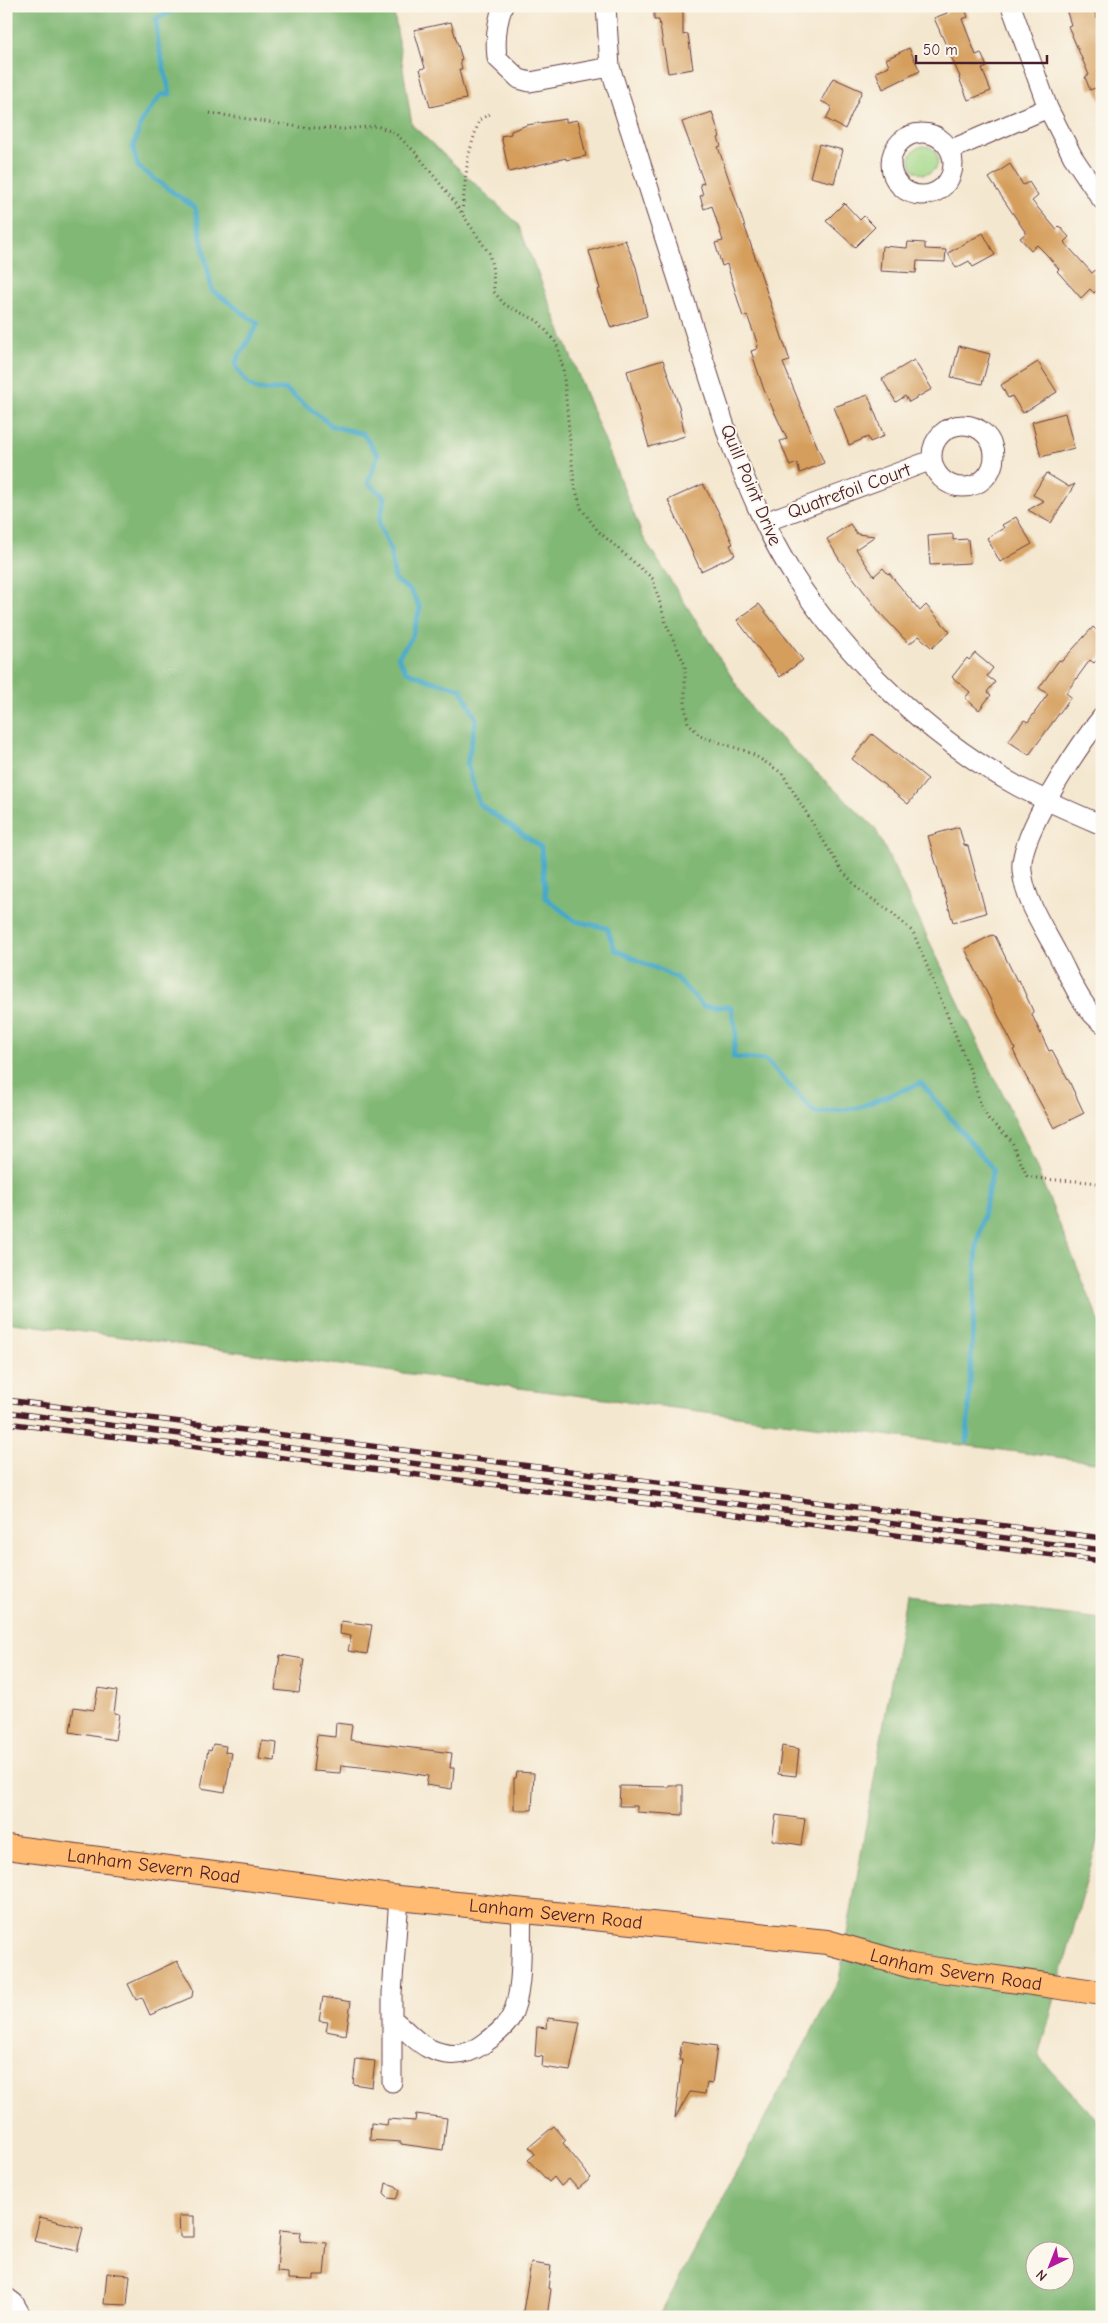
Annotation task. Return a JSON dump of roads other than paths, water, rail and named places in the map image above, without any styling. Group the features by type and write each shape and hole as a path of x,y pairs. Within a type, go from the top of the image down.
{"main road":[{"name":"Lanham Severn Road","path":"6,1847 399,1898 827,1942 911,1966 1102,1993"}],"street":[{"path":"503,6 498,18 495,40 497,58 519,79 530,82 610,67"},
{"name":"Quill Point Drive","path":"606,6 610,67 729,440 783,558 814,606 837,636 870,670 927,723 974,759 1046,801 1102,825"},
{"path":"1011,6 1048,108 1073,157 1102,200"},
{"path":"950,150 1048,108"},
{"name":"Quatrefoil Court","path":"765,522 932,460"},
{"path":"1102,717 1046,801 1022,854 1022,870 1026,890 1081,999 1102,1023"},
{"path":"392,2082 392,2019 399,1898"},
{"path":"392,2019 423,2045 448,2054 459,2055 473,2051 498,2034 512,2015 518,1992 522,1910"},
{"path":"6,2297 14,2303 22,2317"}],"waterway":[{"path":"181,6 156,19 158,43 170,94 161,95 142,120 133,148 138,167 195,208 212,290 258,324 235,363 244,379 254,388 267,390 285,389 332,426 363,434 378,455 368,483 385,497 379,524 390,549 395,580 411,591 420,608 412,637 398,657 406,671 428,680 461,689 476,719 467,764 479,804 541,847 546,898 575,921 607,928 615,950 675,977 703,1006 731,1007 736,1032 733,1057 766,1060 815,1113 857,1108 921,1083 993,1169 977,1245 967,1442"}],"railway":[{"path":"6,1400 1102,1538"},
{"path":"6,1412 1102,1550"},
{"path":"6,1423 1102,1561"}]}
